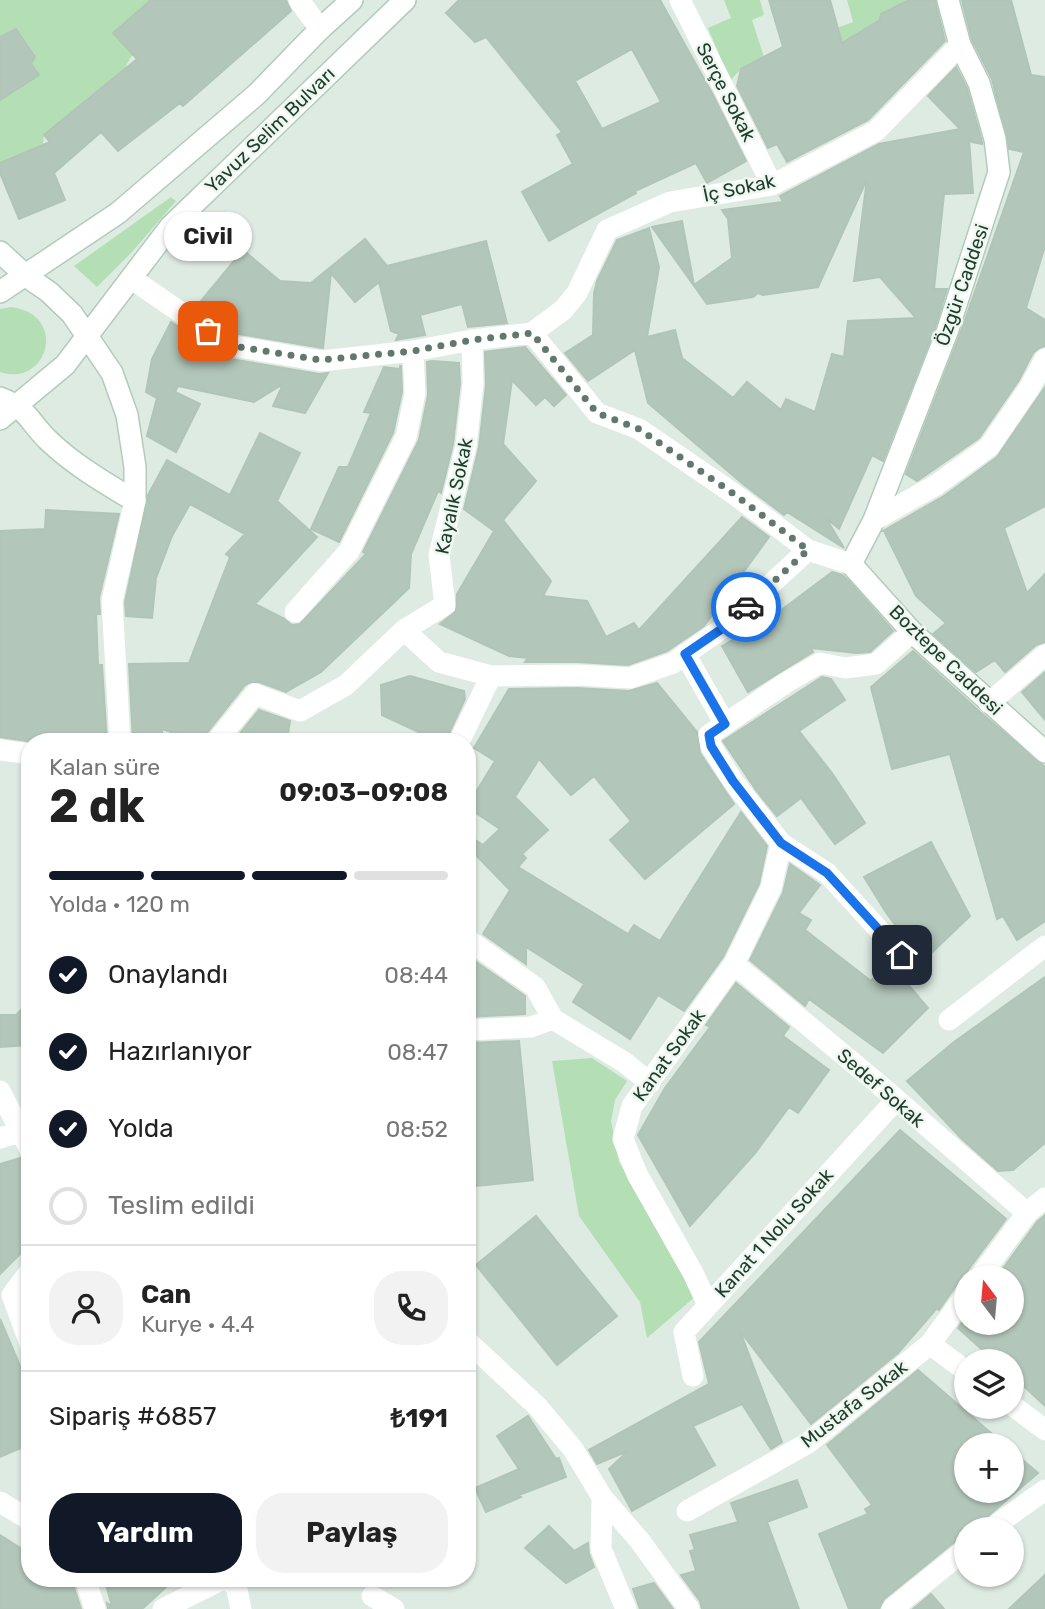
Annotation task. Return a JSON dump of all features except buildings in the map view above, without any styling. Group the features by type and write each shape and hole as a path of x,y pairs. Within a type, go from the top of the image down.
{"street":[{"path":"299,0 320,29"},
{"name":"Yavuz Selim Bulvarı","path":"0,292 118,213 257,94 352,0"},
{"name":"Yavuz Selim Bulvarı","path":"0,419 9,402 65,365 170,227 405,0"},
{"name":"Serçe Sokak","path":"680,0 772,185"},
{"name":"Özgür Caddesi","path":"851,564 874,520 947,332 999,173 995,139 979,83 960,46 948,0"},
{"name":"İç Sokak","path":"532,333 563,310 577,293 607,230 670,202 772,185 876,131 960,46"},
{"path":"0,252 72,314 112,373 127,415 135,467 135,501 112,601 119,733"},
{"path":"132,279 228,345 321,360 413,351 532,333 597,413 639,429 734,494 808,550 851,564"},
{"name":"Kayalık Sokak","path":"404,630 445,605 439,555 466,446 473,384 472,340"},
{"path":"295,612 349,551 406,437 415,393 413,351"},
{"path":"874,520 936,485 989,447 1030,387 1045,359"},
{"path":"9,402 49,441 94,476 135,501"},
{"path":"223,733 255,694 300,711 346,685 404,630 439,662 491,676 577,675 629,678 673,663 723,628 808,550"},
{"name":"Boztepe Caddesi","path":"851,564 912,632 1045,752"},
{"path":"902,955 827,873 781,843 733,781 711,746 709,735 820,663 845,667 876,664 912,632"},
{"path":"685,654 725,724"},
{"path":"989,703 1045,655"},
{"path":"463,733 491,676"},
{"path":"0,750 21,753"},
{"name":"Kanat Sokak","path":"708,1305 637,1174 623,1139 632,1107 734,964 771,888 781,843"},
{"path":"476,945 535,987 553,1019 624,1062 650,1083"},
{"path":"949,1020 1045,946"},
{"name":"Sedef Sokak","path":"734,964 1027,1213"},
{"path":"476,1030 531,1027 553,1019"},
{"path":"0,1091 21,1124"},
{"name":"Kanat 1 Nolu Sokak","path":"693,1376 684,1332 895,1100"},
{"path":"0,1138 21,1135"},
{"path":"989,1265 1027,1213 1045,1198"},
{"path":"21,1282 6,1300 21,1328"},
{"name":"Mustafa Sokak","path":"687,1511 808,1443 930,1344 954,1311"},
{"path":"930,1344 954,1362"},
{"path":"476,1349 537,1406 573,1449 602,1497 640,1541 689,1609"},
{"path":"1024,1414 1045,1430"},
{"path":"1007,1517 1045,1490"},
{"path":"602,1497 601,1549 626,1609"},
{"path":"0,1502 21,1515"},
{"path":"892,1609 954,1559"},
{"path":"88,1587 95,1609"},
{"path":"163,1609 207,1587"},
{"path":"236,1587 241,1609"},
{"path":"372,1596 394,1609"}],"green space":[{"path":"0,0 151,0 133,54 124,69 44,135 43,145 0,163"},
{"path":"724,0 760,0 764,15 752,20 764,57 741,69 730,81 708,28 731,18"},
{"path":"847,0 909,0 881,14 880,20 842,46 781,49 853,22"},
{"path":"171,197 176,201 97,287 74,266"},
{"path":"11,307 29,312 41,322 46,335 40,360 30,370 17,374 0,372 0,309"},
{"path":"592,1058 627,1081 615,1100 611,1121 619,1162 696,1296 647,1338 640,1302 579,1216 552,1061"}],"way so far":[{"path":"208,331 228,345 321,360 413,351 532,333 597,413 639,429 734,494 808,550 746,607"}],"place":[{"name":"Civil","path":"208,331"}],"route":[{"path":"746,607 723,628 685,654 725,724 709,735 711,746 733,781 781,843 827,873 902,955"}]}
